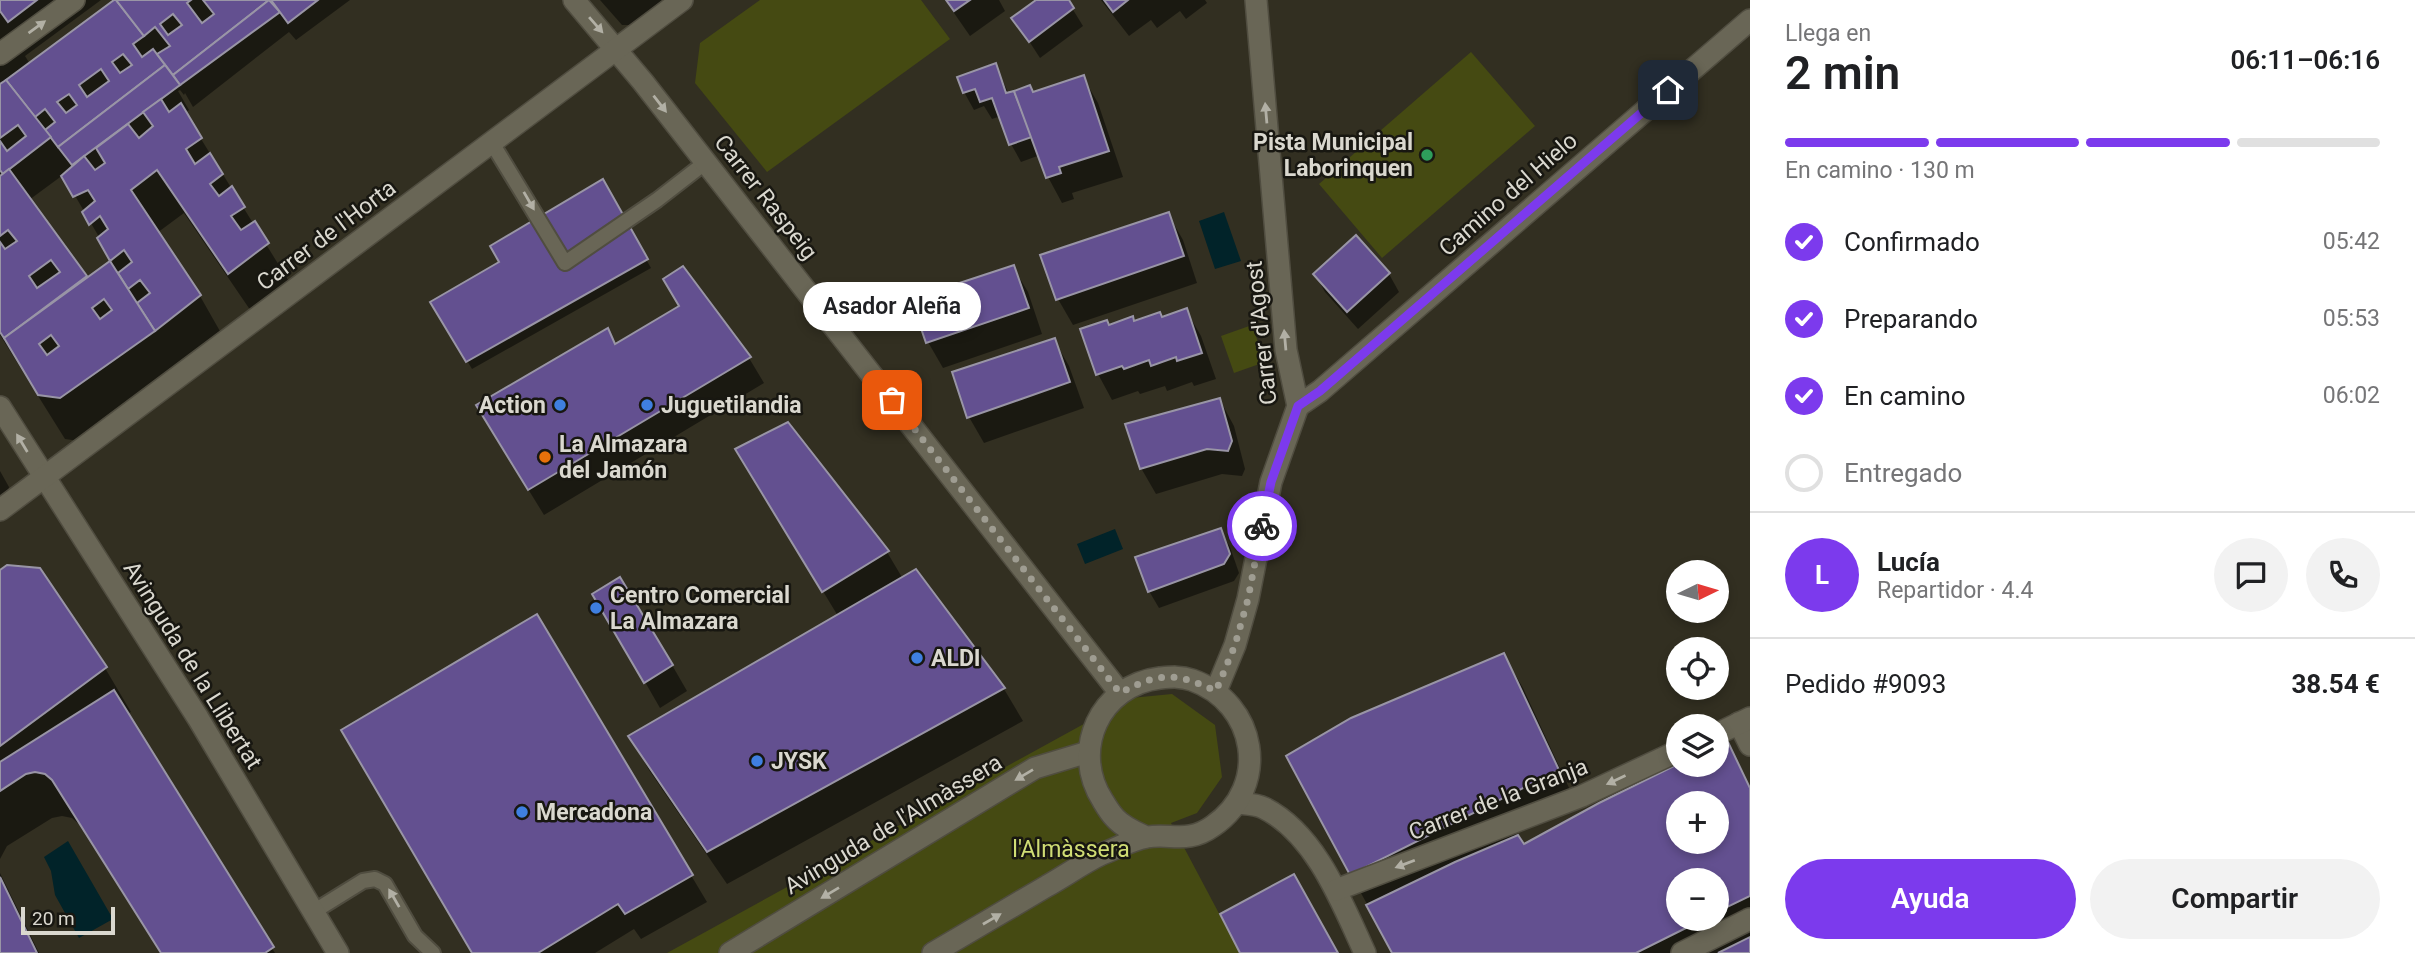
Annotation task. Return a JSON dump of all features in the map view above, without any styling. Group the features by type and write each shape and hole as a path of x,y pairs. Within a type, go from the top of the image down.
{"street":[{"path":"0,54 74,0"},
{"name":"Carrer Raspeig","path":"574,0 706,162 1120,693"},
{"name":"Carrer de l'Horta","path":"0,510 682,0"},
{"name":"Carrer d'Agost","path":"1216,691 1235,645 1248,599 1271,482 1298,406 1286,350 1256,0"},
{"name":"Camino del Hielo","path":"1298,406 1320,391 1750,20"},
{"name":"Avinguda de la Llibertat","path":"0,407 198,718 338,953"},
{"path":"1173,676 1190,679 1216,691 1231,705 1244,726 1250,747 1249,774 1237,803 1212,827 1183,838 1146,836 1130,830 1114,817 1093,785 1088,752 1091,737 1103,711 1120,693 1146,680 1173,676"},
{"path":"1729,728 1745,721 1750,745"},
{"name":"Avinguda de l'Almàssera","path":"730,953 1035,768 1088,752"},
{"name":"Carrer de la Granja","path":"1336,890 1582,796 1666,757"},
{"path":"1237,803 1263,807 1298,833 1336,890 1365,953"},
{"path":"933,953 1099,856 1146,836"},
{"path":"1682,953 1750,919"}],"lane":[{"path":"492,144 565,263 657,200 706,162"},
{"path":"313,912 363,881 375,879 385,884 415,936 433,953"}],"green space":[{"path":"760,0 921,0 950,39 767,172 695,83 700,43"},
{"name":"Pista Municipal Laborinquen","path":"1471,52 1535,126 1382,258 1319,184"},
{"path":"1252,325 1265,362 1234,373 1221,336"},
{"name":"l'Almàssera","path":"1172,694 1215,725 1222,777 1197,813 1171,823 1240,953 667,953 1131,698"}],"water":[{"path":"1224,212 1241,261 1215,269 1199,221"},
{"path":"1115,529 1123,549 1085,564 1077,544"},
{"path":"68,841 113,919 79,938 55,895 51,871 44,857"}],"building":[{"path":"0,0 37,0 8,22 0,11"},
{"path":"114,0 144,36 133,44 142,57 153,49 165,65 58,147 45,130 55,122 45,109 35,117 6,80","holes":["123,54 132,65 120,73 112,62","101,69 109,81 87,97 79,85","69,94 77,105 66,113 57,102"]},
{"path":"116,0 191,0 187,3 202,23 214,14 203,0 269,0 173,75 157,54 170,46 155,27 144,36","holes":["173,14 182,25 168,35 160,24"]},
{"path":"269,0 280,12 180,85 173,75"},
{"path":"271,0 318,0 288,23"},
{"path":"946,0 970,0 954,11"},
{"path":"1036,0 1069,0 1074,8 1029,42 1011,18"},
{"path":"1104,0 1128,0 1113,12"},
{"path":"996,63 1006,93 1014,91 1032,137 1009,145 992,98 980,102 975,89 963,93 957,77"},
{"path":"165,65 180,85 72,165 58,147"},
{"path":"1084,75 1109,151 1059,167 1061,173 1046,178 1014,91 1030,85 1033,92"},
{"path":"6,80 51,137 3,174 0,170 0,141 7,151 26,136 18,125 0,138 0,84"},
{"path":"161,99 169,112 181,103 202,138 186,149 195,164 210,153 223,174 210,184 219,196 232,186 245,207 231,216 241,230 255,221 269,243 228,274 157,170 131,190 201,295 155,331 137,303 150,293 140,280 128,289 118,273 132,262 124,250 110,261 97,238 108,229 100,216 89,225 82,212 95,201 88,190 73,197 61,176 84,156 95,170 105,163 96,148 128,124 139,138 153,126 143,112"},
{"path":"9,169 87,276 4,338 0,332 0,242 5,249 17,241 8,230 0,236 0,176","holes":["51,260 60,272 37,288 29,276"]},
{"path":"603,179 648,259 466,362 430,302 499,262 490,246"},
{"path":"1169,212 1184,256 1056,300 1040,255"},
{"path":"1356,235 1390,273 1347,312 1313,274"},
{"path":"110,261 155,331 60,398 38,395 4,338","holes":["104,299 112,310 100,319 92,308","51,335 59,346 47,355 39,344"]},
{"path":"1014,265 1029,308 926,343 911,299"},
{"path":"683,266 751,357 528,490 476,405 608,328 615,344 679,306 663,279"},
{"path":"1187,308 1202,353 1177,361 1176,357 1151,366 1149,360 1096,375 1080,329 1107,320 1109,325 1133,316 1134,321 1160,312 1162,317"},
{"path":"1055,338 1070,382 967,418 952,372"},
{"path":"1220,398 1232,441 1228,451 1207,449 1140,469 1125,424"},
{"path":"788,422 889,551 822,592 735,449"},
{"path":"1221,528 1230,554 1224,564 1148,592 1135,557"},
{"path":"7,565 40,568 107,667 0,746 0,570"},
{"path":"916,569 1005,688 707,852 628,736"},
{"path":"620,577 673,665 644,683 592,594"},
{"name":"Mercadona","path":"537,614 693,875 625,914 618,904 538,953 472,953 341,730"},
{"path":"1504,653 1559,770 1350,875 1286,756 1351,718"},
{"path":"114,690 274,947 265,953 161,953 52,780 45,774 35,772 26,774 0,791 0,762"},
{"path":"1729,744 1750,788 1750,896 1729,906 1729,868 1666,868 1666,931 1680,931 1636,953 1392,953 1366,905 1518,835 1524,844 1666,770 1666,777 1729,777"},
{"path":"1294,874 1338,953 1240,953 1220,914"},
{"path":"0,877 37,953 0,953"},
{"path":"1750,937 1750,953 1718,953"}],"way so far":[{"path":"892,400 1120,693 1146,680 1173,676 1190,679 1216,691 1235,645 1248,599 1262,526"}],"place":[{"name":"Pista Municipal Laborinquen","path":"1427,155"},
{"name":"Asador Aleña","path":"892,400"},
{"name":"Action","path":"560,405"},
{"name":"Juguetilandia","path":"647,405"},
{"name":"La Almazara del Jamón","path":"545,457"},
{"name":"Centro Comercial La Almazara","path":"596,608"},
{"name":"ALDI","path":"917,658"},
{"name":"JYSK","path":"757,761"},
{"name":"Mercadona","path":"522,812"}],"route":[{"path":"1262,526 1271,482 1298,406 1320,391 1668,90"}]}
